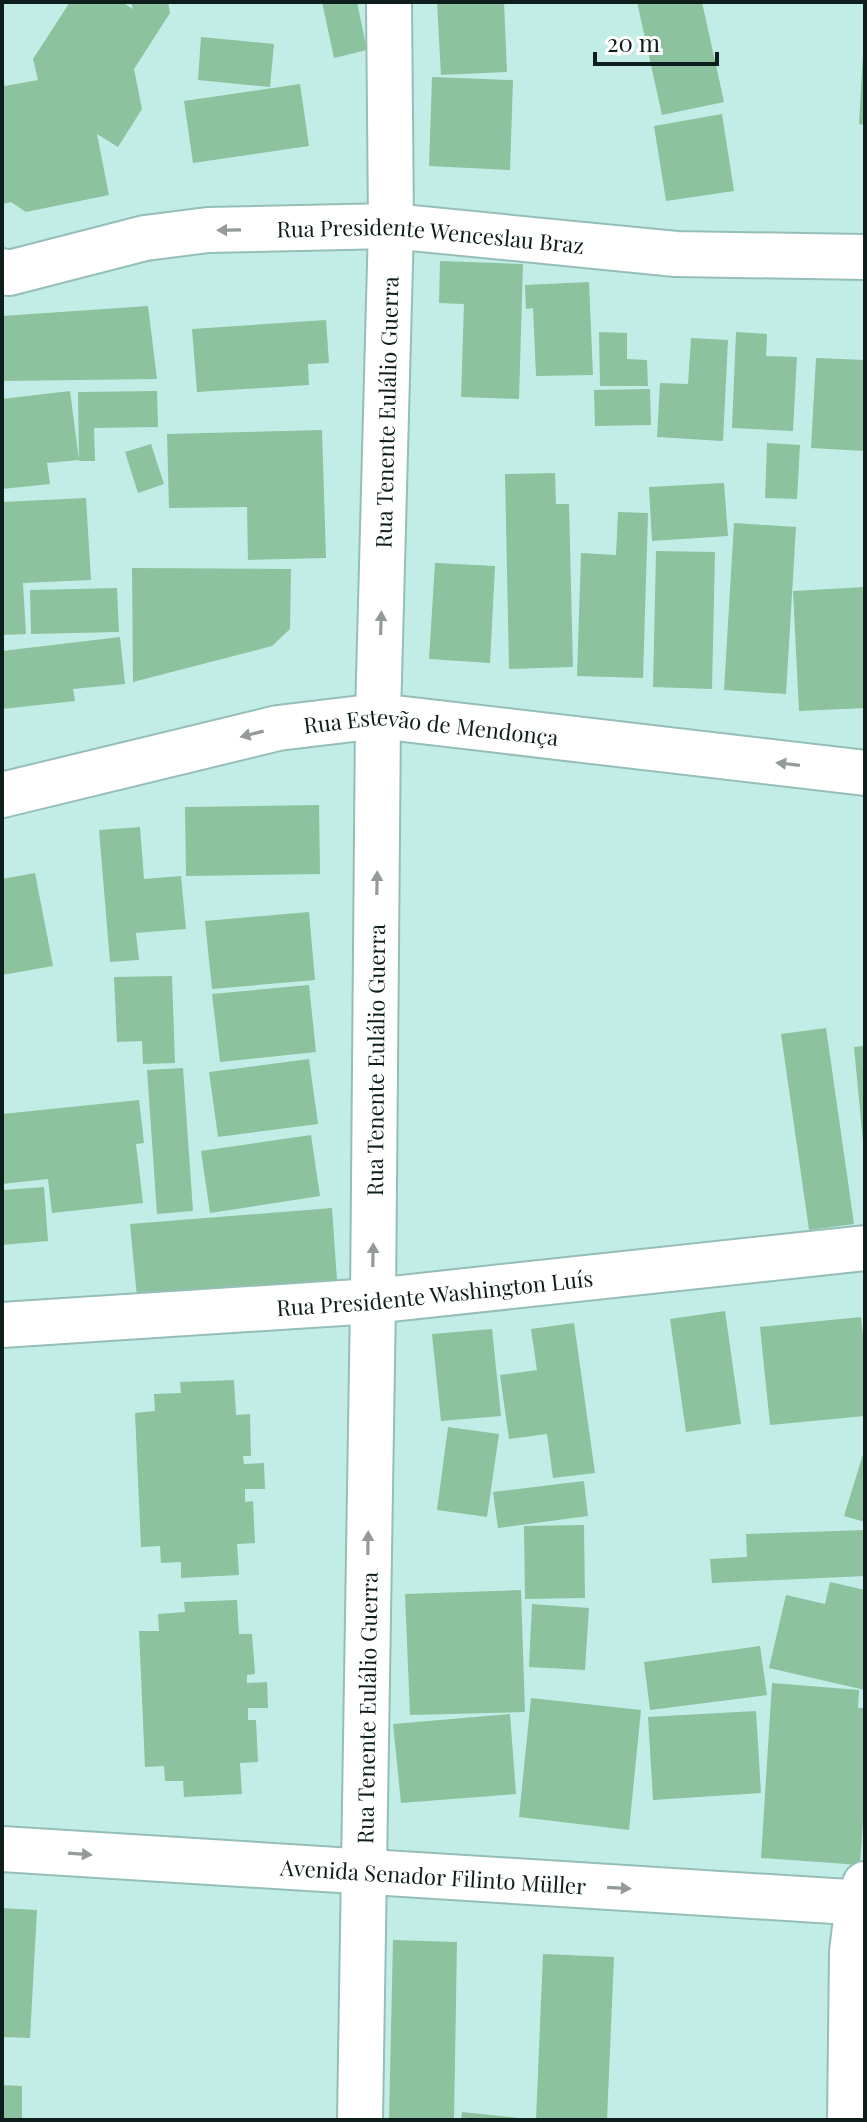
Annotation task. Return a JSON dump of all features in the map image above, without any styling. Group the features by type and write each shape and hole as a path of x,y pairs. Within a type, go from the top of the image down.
{"street":[{"name":"Rua Tenente Eulálio Guerra","path":"360,2120 373,1301 378,716 391,226 389,2"},
{"name":"Rua Presidente Wenceslau Braz","path":"2,271 9,273 145,238 208,230 391,226 676,254 865,257"},
{"name":"Rua Estevão de Mendonça","path":"2,795 278,728 378,716 865,773"},
{"name":"Rua Presidente Washington Luís","path":"2,1325 373,1301 865,1248"},
{"name":"Avenida Senador Filinto Müller","path":"2,1849 362,1873 863,1897"},
{"path":"850,2120 852,1952 863,1897"}],"building":[{"path":"70,2 122,2 133,9 131,2 168,2 170,13 134,69 142,109 118,147 97,134 109,195 26,212 11,202 2,204 2,78 5,86 38,80 33,59"},
{"path":"322,2 357,2 367,50 334,58"},
{"path":"437,2 504,2 507,72 441,75"},
{"path":"637,2 702,2 724,102 662,115"},
{"path":"201,37 274,44 270,87 198,80"},
{"path":"865,52 865,125 859,124"},
{"path":"432,77 513,80 510,170 429,166"},
{"path":"300,84 309,146 193,163 184,101"},
{"path":"722,114 734,191 666,201 654,126"},
{"path":"440,261 523,264 519,399 461,397 464,304 439,303"},
{"path":"589,282 593,375 536,376 533,308 526,309 525,285"},
{"path":"148,306 157,379 2,381 2,316"},
{"path":"326,320 329,363 308,364 309,385 197,392 192,329"},
{"path":"599,332 627,333 627,359 647,360 648,386 600,386"},
{"path":"736,332 767,334 766,356 797,357 793,431 732,428"},
{"path":"691,338 728,340 723,441 657,437 660,383 688,384"},
{"path":"816,358 865,360 865,451 811,448"},
{"path":"650,389 651,425 595,426 594,390"},
{"path":"70,391 79,460 47,463 50,484 2,489 2,399"},
{"path":"157,391 158,427 94,428 95,461 79,461 78,392"},
{"path":"322,430 326,558 248,560 247,507 169,508 167,434"},
{"path":"767,443 800,445 797,499 765,498"},
{"path":"151,444 164,484 138,493 125,452"},
{"path":"555,473 556,504 569,504 573,667 509,669 505,474"},
{"path":"724,483 728,536 652,541 649,487"},
{"path":"86,498 91,580 23,583 26,634 2,635 2,502"},
{"path":"618,512 648,513 643,678 577,676 581,553 616,555"},
{"path":"734,523 796,527 786,694 724,690"},
{"path":"656,551 715,552 712,689 653,687"},
{"path":"435,563 495,566 490,663 429,659"},
{"path":"132,568 291,569 290,629 272,646 133,682"},
{"path":"865,587 865,708 799,711 793,591"},
{"path":"117,588 119,632 31,634 30,590"},
{"path":"120,637 125,684 73,689 75,701 2,709 2,651"},
{"path":"319,805 320,874 186,876 185,807"},
{"path":"140,827 144,879 181,876 186,929 136,933 139,960 110,962 99,830"},
{"path":"35,873 53,966 2,975 2,879"},
{"path":"309,912 315,980 212,989 205,921"},
{"path":"172,976 175,1063 143,1064 142,1041 117,1042 114,977"},
{"path":"309,985 316,1052 220,1062 212,994"},
{"path":"826,1028 854,1224 809,1230 781,1034"},
{"path":"865,1046 865,1142 863,1142 854,1047"},
{"path":"309,1059 318,1124 218,1137 209,1072"},
{"path":"183,1068 193,1211 157,1214 147,1070"},
{"path":"139,1100 144,1143 136,1144 143,1203 52,1213 48,1179 2,1184 2,1114"},
{"path":"311,1135 320,1196 210,1213 201,1151"},
{"path":"44,1187 48,1241 2,1245 2,1190"},
{"path":"332,1208 337,1280 137,1297 130,1224"},
{"path":"725,1311 741,1424 686,1432 670,1319"},
{"path":"861,1317 865,1354 865,1416 770,1425 760,1327"},
{"path":"574,1323 595,1473 553,1478 547,1434 509,1439 500,1375 537,1370 531,1329"},
{"path":"492,1329 501,1416 441,1421 432,1334"},
{"path":"234,1380 236,1415 250,1414 251,1456 243,1456 244,1464 264,1463 265,1489 245,1489 245,1502 253,1501 255,1543 237,1544 239,1575 181,1578 181,1562 161,1563 160,1546 141,1547 135,1413 155,1411 154,1394 181,1393 180,1382"},
{"path":"448,1427 499,1434 487,1517 437,1510"},
{"path":"865,1451 865,1522 844,1516"},
{"path":"584,1481 588,1516 498,1528 493,1492"},
{"path":"584,1525 585,1598 525,1599 524,1526"},
{"path":"865,1530 865,1576 712,1583 710,1559 747,1557 746,1534"},
{"path":"830,1582 865,1590 865,1690 769,1668 786,1595 825,1604"},
{"path":"521,1590 525,1712 410,1715 405,1594"},
{"path":"237,1600 239,1634 252,1634 255,1674 247,1675 247,1683 267,1682 268,1708 248,1708 248,1720 256,1720 258,1762 240,1763 242,1794 184,1797 183,1781 165,1781 164,1766 145,1767 139,1631 159,1631 158,1614 185,1612 184,1602"},
{"path":"532,1604 589,1608 585,1670 529,1667"},
{"path":"760,1646 767,1695 650,1710 644,1662"},
{"path":"772,1683 859,1690 858,1708 865,1708 865,1791 860,1865 761,1858"},
{"path":"531,1698 641,1710 629,1830 519,1817"},
{"path":"756,1711 761,1793 653,1800 648,1717"},
{"path":"510,1714 516,1794 401,1803 393,1724"},
{"path":"2,1908 37,1910 30,2038 2,2037"},
{"path":"393,1940 457,1942 454,2120 389,2120"},
{"path":"543,1954 614,1957 607,2120 536,2120"},
{"path":"2,2085 22,2086 22,2120 2,2120"},
{"path":"462,2112 519,2118 519,2120 461,2120"}]}
